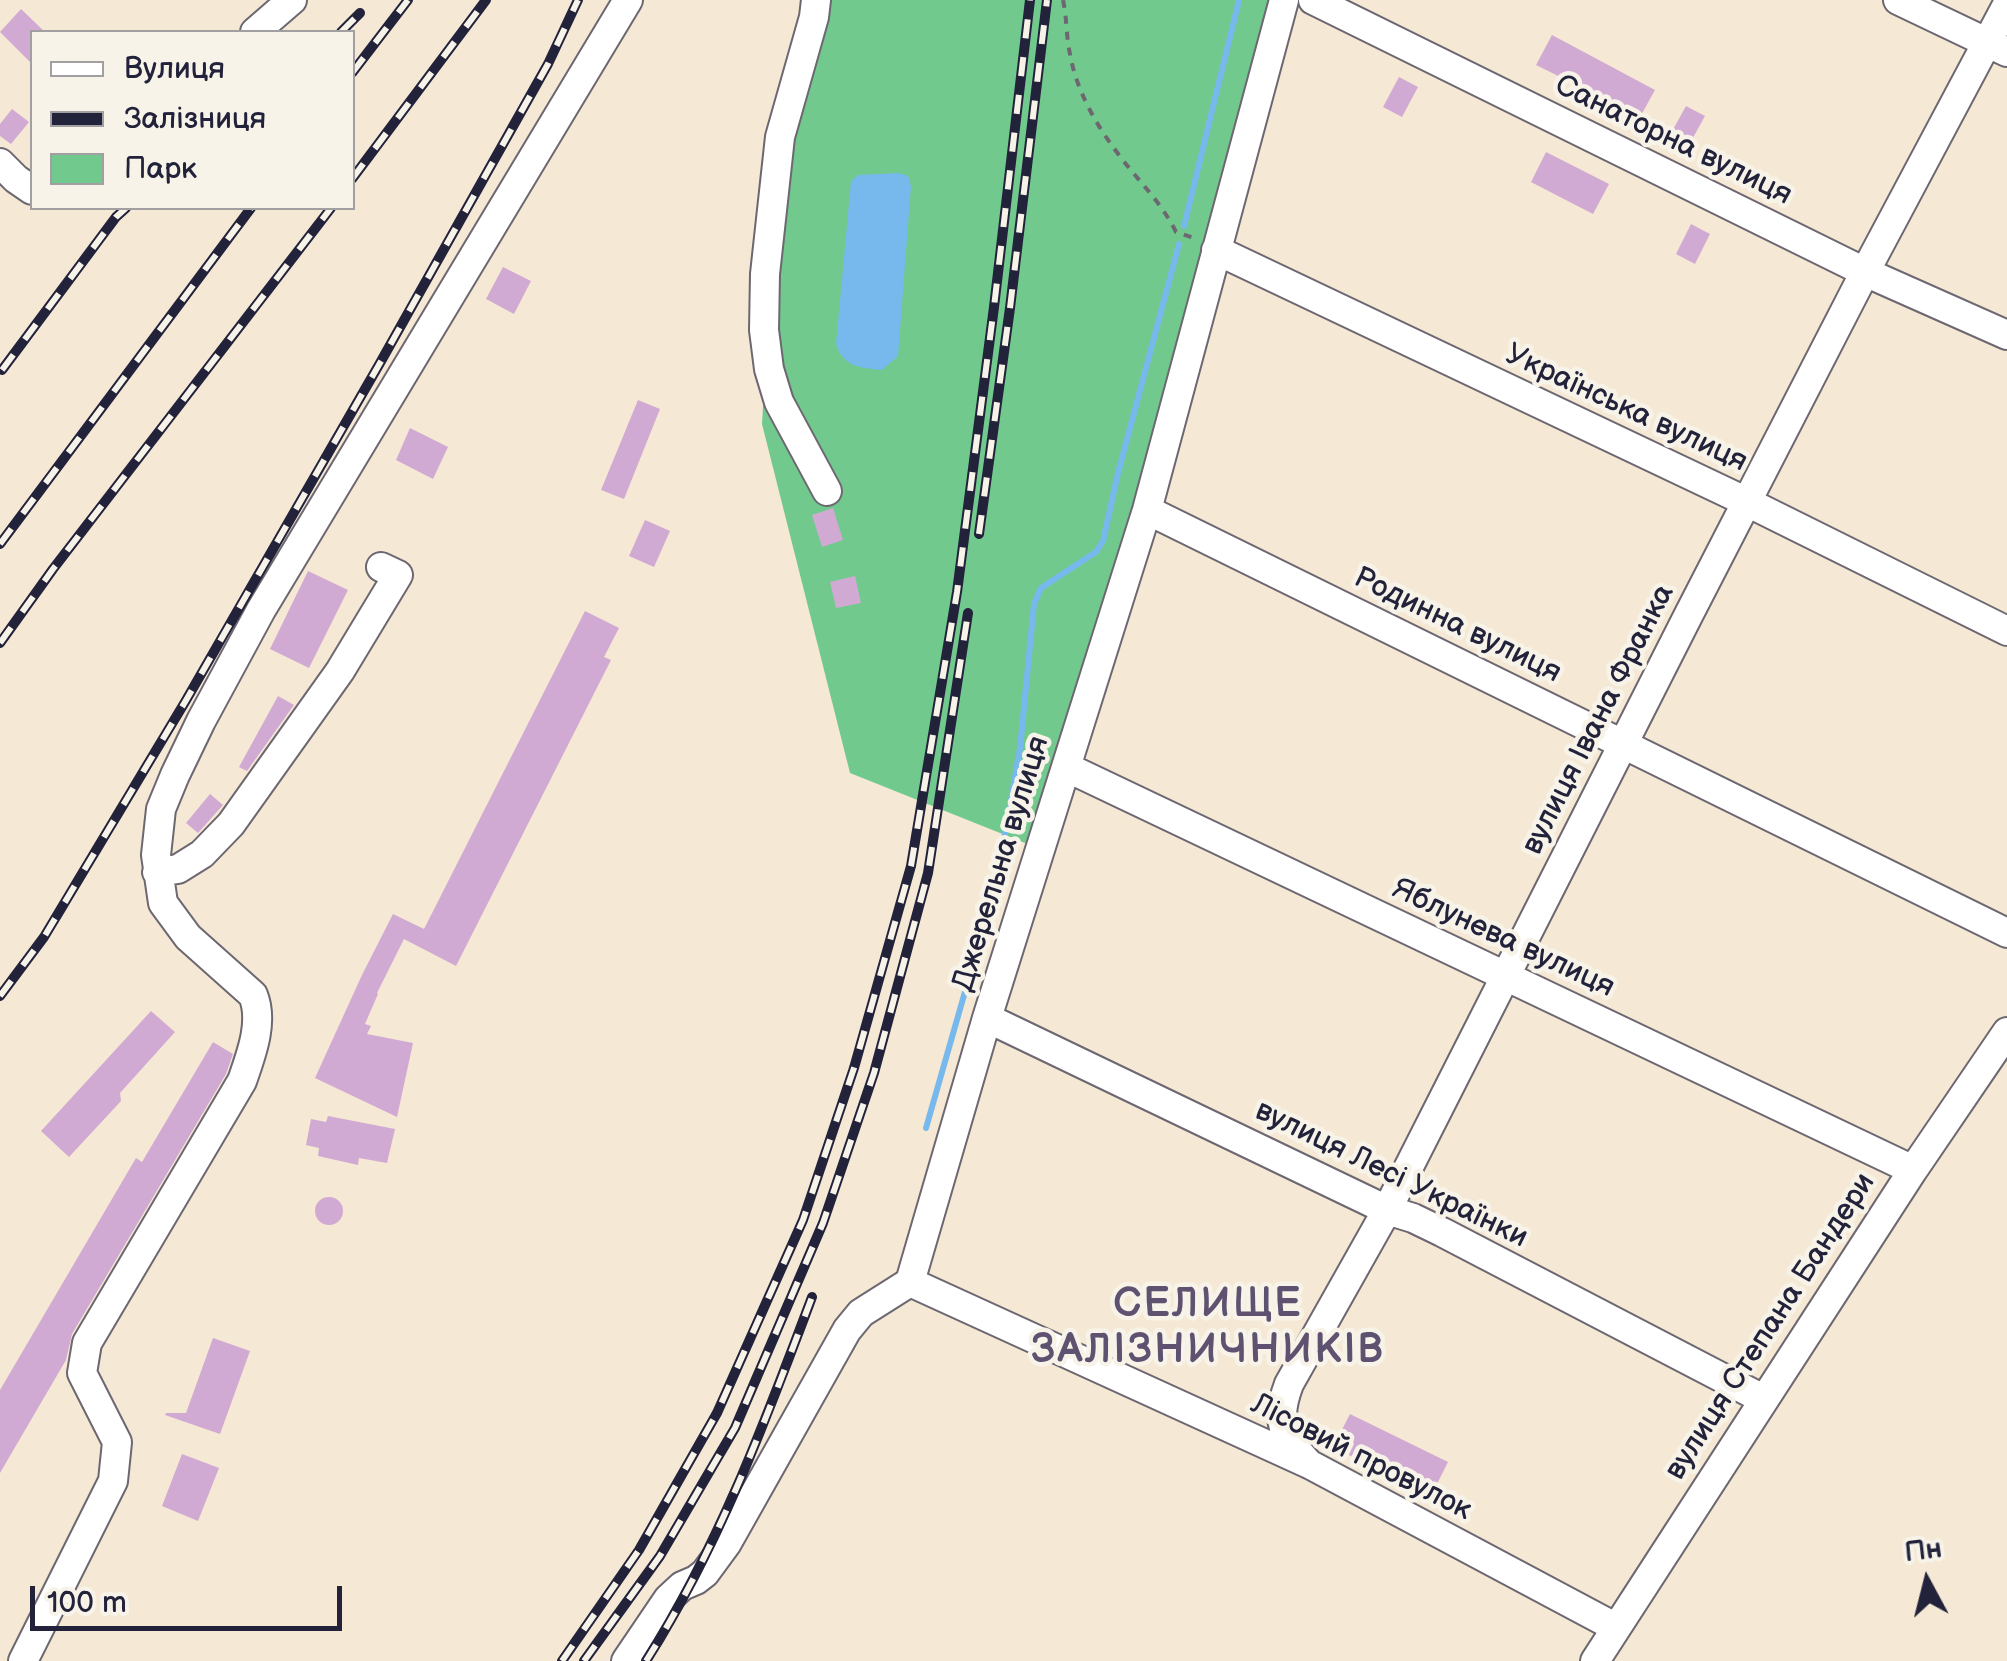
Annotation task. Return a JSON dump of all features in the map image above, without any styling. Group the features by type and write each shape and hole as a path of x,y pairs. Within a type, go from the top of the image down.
{"street":[{"path":"257,30 292,0"},
{"path":"23,1661 112,1481 116,1442 82,1374 87,1343 242,1081 258,1020 252,996 188,937 163,904 157,872 161,809 174,775 262,610 628,0"},
{"path":"816,0 780,136 764,274 764,330 769,369 779,402 827,492"},
{"name":"Джерельна вулиця","path":"910,1282 1147,510 1284,0"},
{"name":"Санаторна вулиця","path":"1313,0 1865,272 2007,336"},
{"path":"1898,0 1997,48"},
{"name":"вулиця Івана Франка","path":"1309,1464 1286,1436 1280,1420 1289,1384 1387,1210 1865,272 1997,48 2007,5"},
{"path":"0,163 30,189"},
{"name":"Українська вулиця","path":"1216,250 1747,502 2007,631"},
{"name":"Родинна вулиця","path":"1147,510 2007,933"},
{"path":"157,872 178,869 202,854 231,824 340,671 398,575 381,567"},
{"name":"Яблунева вулиця","path":"1066,767 1913,1170"},
{"name":"вулиця Лесі Українки","path":"988,1018 1387,1210 1442,1232 1763,1400"},
{"name":"вулиця Степана Бандери","path":"1594,1661 2007,1032"},
{"path":"626,1661 668,1599 706,1573 727,1543 847,1330 861,1312 910,1282"},
{"name":"Лісовий провулок","path":"910,1282 1309,1464 1615,1627"}],"path":[{"path":"1064,0 1070,54 1090,110 1114,148 1164,208 1176,232 1216,250"}],"green space":[{"path":"816,0 1284,0 1040,849 850,773 762,424 778,155"}],"water":[{"path":"858,175 908,176 911,186 898,356 882,370 848,362 836,344 851,181"}],"building":[{"path":"21,9 43,30 30,30 30,62 0,32"},
{"path":"1552,35 1655,90 1639,119 1536,65"},
{"path":"1399,77 1418,87 1402,117 1383,107"},
{"path":"1686,106 1705,116 1689,145 1670,135"},
{"path":"12,109 29,122 11,144 0,136 0,124"},
{"path":"1546,152 1609,184 1593,214 1531,182"},
{"path":"1691,224 1710,234 1695,264 1676,254"},
{"path":"503,267 531,281 514,314 486,299"},
{"path":"638,400 660,409 624,499 601,490"},
{"path":"410,428 448,447 433,479 396,460"},
{"path":"833,508 843,540 822,547 812,515"},
{"path":"645,520 670,531 654,567 629,556"},
{"path":"308,571 348,590 309,668 270,649"},
{"path":"855,576 861,603 836,608 830,582"},
{"path":"585,611 619,628 604,657 611,660 456,966 404,939 365,1024 371,1026 367,1034 413,1043 397,1117 315,1078 393,914 424,929"},
{"path":"278,696 294,705 247,771 239,767"},
{"path":"210,794 223,805 198,833 186,823"},
{"path":"151,1011 175,1032 120,1093 121,1101 69,1157 41,1131"},
{"path":"213,1042 233,1054 226,1074 72,1334 66,1360 0,1473 0,1390 136,1158 142,1162"},
{"path":"328,1116 395,1129 387,1163 359,1158 358,1165 318,1156 319,1148 306,1145 311,1119 326,1122"},
{"path":"329,1197 339,1201 343,1211 339,1221 329,1225 319,1221 315,1211 319,1201"},
{"path":"213,1338 250,1351 220,1434 165,1415 186,1413"},
{"path":"1350,1414 1448,1462 1431,1496 1333,1447"},
{"path":"182,1454 219,1468 198,1521 162,1506"}],"waterway":[{"path":"1184,226 1239,0"},
{"path":"926,1128 997,880 1020,748 1034,604 1041,588 1096,552 1103,541 1179,244"}],"railway":[{"path":"355,69 408,0"},
{"path":"355,175 486,0"},
{"path":"0,996 44,937 185,702 548,64 578,0"},
{"path":"562,1661 639,1550 717,1413 803,1220 854,1068 911,866 957,592 1030,0"},
{"path":"979,534 1047,0"},
{"path":"343,30 360,13"},
{"path":"2,370 124,210"},
{"path":"0,544 250,210"},
{"path":"0,643 329,210"},
{"path":"584,1661 660,1556 735,1428 823,1223 874,1073 928,873 968,613"},
{"path":"646,1661 718,1529 812,1297"}],"district":[{"name":"СЕЛИЩЕ ЗАЛІЗНИЧНИКІВ","path":"1208,1329"}]}
